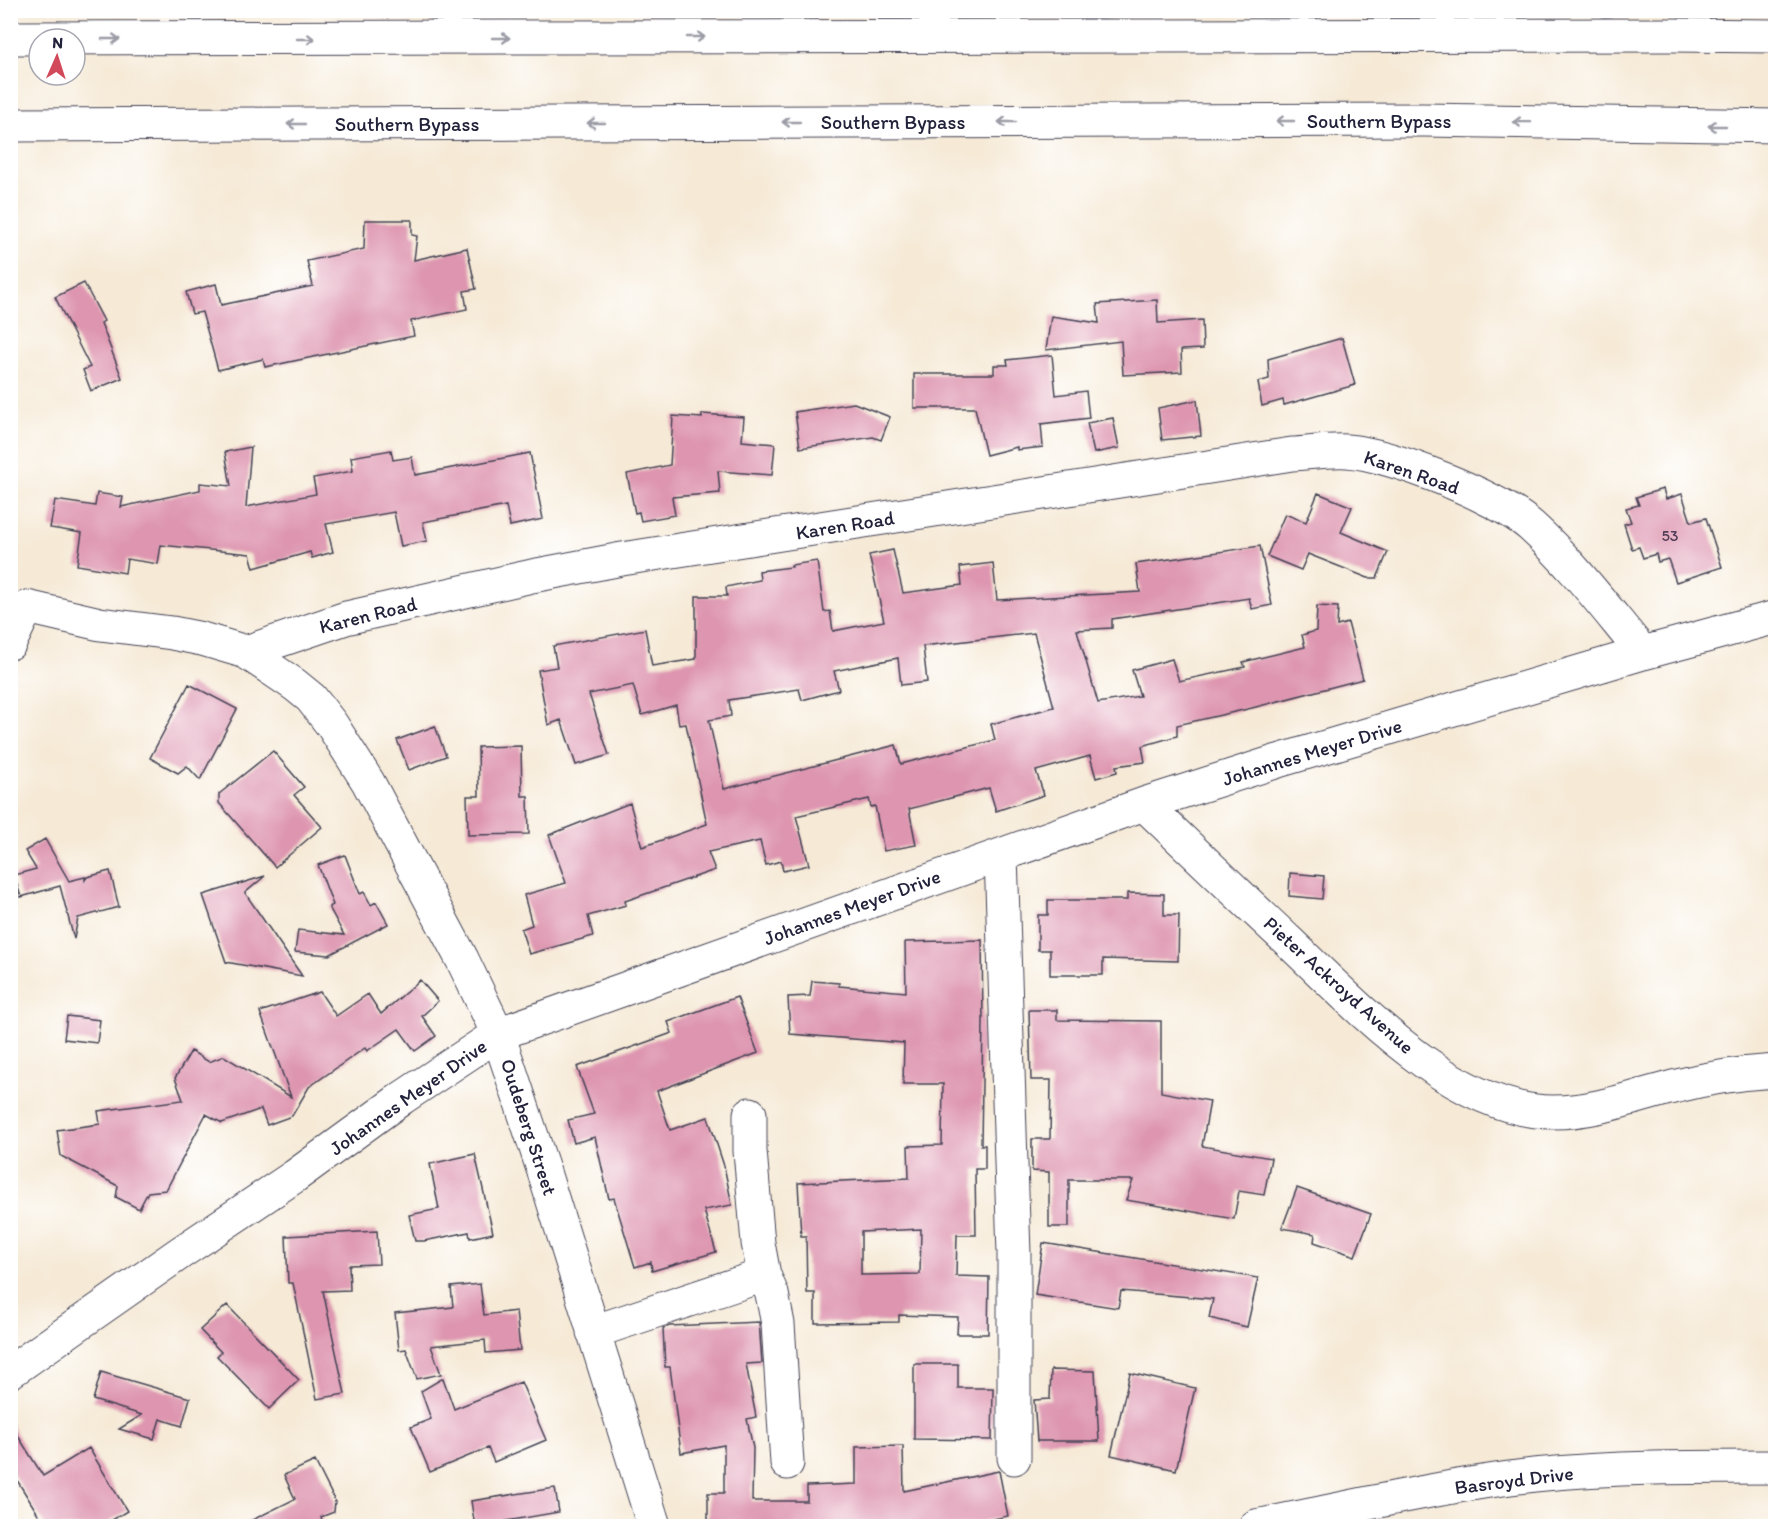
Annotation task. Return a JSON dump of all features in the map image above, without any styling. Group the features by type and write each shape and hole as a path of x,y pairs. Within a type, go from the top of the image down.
{"main road":[{"path":"10,38 1776,36"},
{"name":"Southern Bypass","path":"10,125 1424,120 1776,126"},
{"name":"Karen Road","path":"246,652 346,618 532,576 622,559 1292,454 1348,451 1386,459 1424,472 1461,487 1515,514 1551,545 1643,652"},
{"path":"10,643 19,604 100,624 202,639 246,652"},
{"name":"Johannes Meyer Drive","path":"10,1372 295,1176 402,1098 498,1034 1144,804 1278,761 1643,652 1776,617"},
{"name":"Oudeberg Street","path":"246,652 295,685 310,698 332,725 369,782 462,959 498,1034 654,1527"},
{"name":"Pieter Ackroyd Avenue","path":"1144,804 1375,1023 1431,1065 1478,1094 1530,1111 1572,1111 1606,1105 1707,1079 1776,1071"},
{"path":"1000,855 1014,1254 1014,1458"},
{"path":"750,1114 758,1243 764,1275 774,1300 778,1324 787,1463"},
{"path":"593,1332 764,1275"},
{"name":"Basroyd Drive","path":"1256,1527 1439,1489 1534,1475 1616,1468 1776,1467"}],"building":[{"path":"365,220 412,220 412,235 417,236 414,260 467,248 476,289 464,291 467,309 411,321 414,336 265,367 263,359 218,370 202,312 192,314 186,292 216,284 221,305 313,286 307,261 364,249"},
{"path":"84,283 104,321 101,323 122,378 91,391 83,370 90,367 55,297"},
{"path":"1157,300 1158,323 1202,320 1203,349 1181,350 1182,372 1123,375 1121,341 1046,350 1051,316 1099,323 1097,304"},
{"path":"1342,338 1355,385 1284,405 1283,400 1262,406 1258,382 1269,379 1268,359"},
{"path":"1052,355 1056,395 1086,391 1089,418 1041,424 1043,447 1017,450 1017,447 986,455 975,408 914,408 914,374 994,374 994,365 1008,365 1007,360"},
{"path":"1197,400 1201,436 1162,440 1158,408"},
{"path":"854,403 890,417 881,440 873,437 800,448 795,412"},
{"path":"702,414 744,417 742,441 775,444 772,475 718,471 720,493 672,497 675,515 641,521 639,512 635,513 627,474 670,465 673,416 702,418"},
{"path":"1113,418 1119,448 1094,453 1087,423"},
{"path":"251,447 246,507 316,494 313,478 353,471 351,457 391,450 393,460 412,457 415,475 530,453 543,519 510,526 506,506 423,522 427,541 401,546 394,512 326,524 333,552 312,558 310,552 254,568 250,554 161,545 158,564 127,559 125,573 77,565 82,533 50,528 55,500 95,506 97,493 123,497 121,507 200,490 200,483 231,486 225,452"},
{"path":"1663,489 1666,499 1682,494 1691,522 1706,518 1722,567 1676,582 1668,559 1658,562 1656,554 1643,558 1639,547 1632,549 1624,524 1631,522 1626,508 1639,505 1636,497"},
{"path":"1318,493 1352,507 1341,532 1388,552 1377,578 1368,578 1308,554 1301,570 1267,556 1285,514 1306,522"},
{"path":"1260,546 1272,605 1252,609 1249,598 1112,619 1112,628 1077,630 1098,703 1140,696 1132,670 1172,659 1179,681 1245,667 1243,662 1305,647 1302,635 1316,631 1317,606 1338,607 1337,626 1348,623 1363,679 1177,725 1177,736 1142,746 1145,762 1116,766 1117,772 1096,778 1090,756 1036,771 1044,795 996,811 989,788 909,809 916,845 884,851 875,806 871,807 869,799 796,816 809,865 783,871 781,861 766,865 760,841 708,852 715,870 625,901 626,905 588,916 593,936 529,954 521,929 532,925 524,895 566,883 549,835 630,803 642,847 707,824 686,724 679,725 676,705 642,715 633,685 589,694 609,755 576,765 561,720 548,725 538,670 557,667 553,646 645,629 652,666 696,659 696,596 727,596 726,587 760,580 759,571 817,561 824,612 830,611 833,631 884,621 869,555 893,550 903,593 962,585 960,567 993,563 997,600 1140,592 1136,564","holes":["1034,633 1054,707 991,724 995,740 901,764 896,745 724,789 709,720 731,716 729,700 799,689 802,700 839,690 834,671 898,658 901,685 927,682 923,646"]},
{"path":"189,684 237,709 200,780 187,766 178,773 150,758"},
{"path":"435,726 446,756 409,770 397,740"},
{"path":"521,746 522,796 528,796 529,834 468,835 467,796 479,796 478,747"},
{"path":"273,751 304,787 294,795 322,827 275,867 219,803 219,794"},
{"path":"45,839 69,881 85,877 85,880 87,877 110,871 119,907 78,918 74,939 60,886 21,897 14,875 36,869 25,851"},
{"path":"345,855 360,894 364,892 371,905 376,902 388,924 329,955 295,952 298,930 344,935 329,907 333,905 318,865"},
{"path":"1290,873 1324,876 1322,899 1289,896"},
{"path":"265,876 245,893 302,976 226,962 203,895"},
{"path":"1127,893 1164,894 1164,915 1179,915 1178,961 1103,959 1103,975 1050,975 1050,950 1038,950 1038,915 1048,915 1048,900 1127,900"},
{"path":"982,940 981,1145 985,1145 985,1169 975,1169 976,1235 957,1235 956,1276 989,1277 988,1334 957,1334 958,1317 899,1315 899,1322 815,1323 815,1293 807,1293 806,1236 801,1236 798,1183 909,1178 908,1146 942,1145 943,1084 903,1084 904,1043 790,1034 788,997 810,996 812,981 839,983 839,986 906,992 905,942","holes":["921,1229 920,1274 861,1275 861,1232"]},
{"path":"420,980 438,1001 422,1016 436,1036 415,1051 399,1029 367,1051 365,1048 309,1087 292,1116 267,1125 261,1109 222,1123 206,1114 166,1190 148,1192 139,1209 116,1197 118,1186 61,1156 57,1130 100,1124 98,1111 183,1100 175,1078 191,1051 209,1062 224,1056 291,1097 260,1012 320,992 336,1016 368,994 381,1014"},
{"path":"737,997 758,1053 657,1091 670,1130 708,1117 724,1166 732,1205 704,1210 716,1252 652,1271 651,1262 635,1267 614,1198 609,1199 595,1137 574,1143 568,1120 594,1114 577,1067 672,1033 668,1022"},
{"path":"1029,1010 1057,1010 1057,1020 1161,1021 1161,1092 1210,1101 1202,1146 1271,1158 1264,1195 1239,1191 1234,1219 1126,1200 1133,1180 1069,1180 1069,1227 1049,1227 1049,1172 1032,1171 1032,1139 1050,1139 1051,1080 1031,1080"},
{"path":"67,1016 100,1020 97,1043 64,1039"},
{"path":"475,1154 493,1233 470,1238 469,1232 415,1241 409,1215 439,1209 430,1164"},
{"path":"1297,1188 1371,1214 1355,1256 1314,1242 1315,1234 1282,1228"},
{"path":"377,1231 379,1264 349,1265 350,1290 323,1291 345,1394 317,1399 293,1283 288,1283 286,1236"},
{"path":"1043,1243 1258,1278 1247,1327 1209,1318 1213,1299 1121,1291 1118,1308 1035,1295"},
{"path":"480,1284 484,1315 516,1311 520,1350 486,1353 485,1340 431,1346 441,1374 417,1379 406,1349 399,1350 395,1313 453,1307 451,1287"},
{"path":"227,1305 299,1380 269,1409 217,1356 221,1352 200,1330"},
{"path":"759,1322 762,1363 746,1364 756,1417 747,1419 753,1448 752,1501 807,1501 807,1486 856,1484 856,1447 903,1446 904,1491 999,1471 1008,1516 956,1527 708,1525 708,1493 724,1493 724,1445 681,1453 670,1367 665,1367 663,1328"},
{"path":"914,1364 958,1364 958,1388 993,1388 992,1440 914,1439"},
{"path":"1051,1370 1095,1371 1099,1441 1037,1441 1034,1400 1050,1399"},
{"path":"101,1372 190,1398 182,1426 160,1419 154,1439 119,1429 142,1415 93,1400"},
{"path":"1130,1373 1195,1388 1176,1470 1111,1455"},
{"path":"443,1378 454,1409 521,1382 546,1440 494,1462 488,1448 430,1472 411,1427 431,1419 421,1391"},
{"path":"10,1423 43,1476 89,1448 127,1511 101,1527 46,1527 10,1469"},
{"path":"315,1461 335,1501 334,1512 321,1517 323,1527 238,1527 295,1499 284,1475"},
{"path":"555,1488 559,1512 506,1521 507,1527 475,1527 471,1501"}]}
